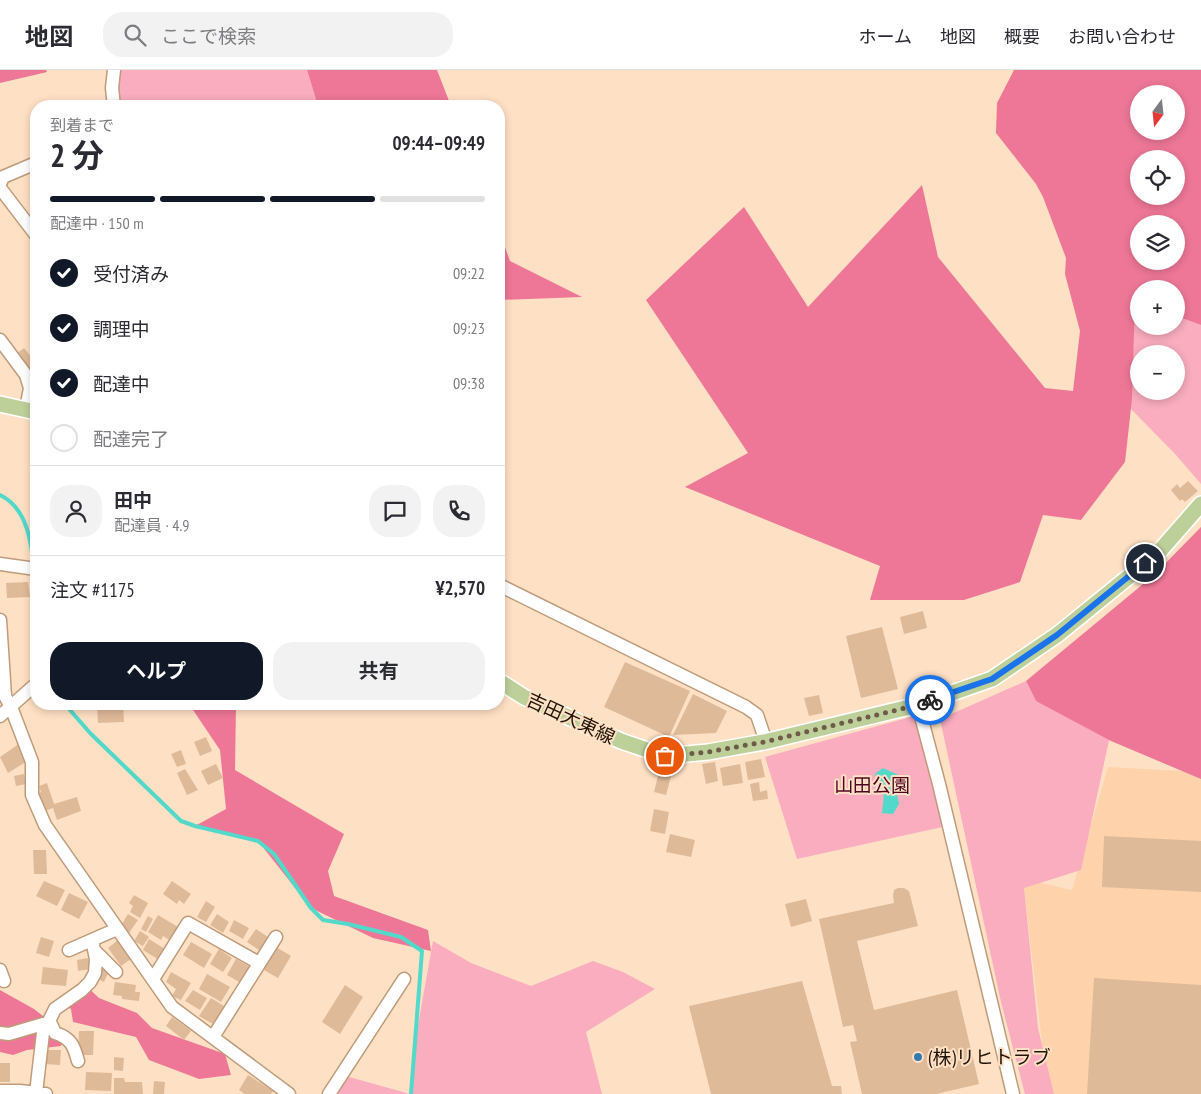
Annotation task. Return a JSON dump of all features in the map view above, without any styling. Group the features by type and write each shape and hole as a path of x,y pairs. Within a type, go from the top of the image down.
{"main road":[{"path":"0,404 30,410"},
{"name":"吉田大東線","path":"505,685 524,697 621,741 665,756 708,752 766,742 918,705 992,679 1057,635 1158,553 1201,504"}],"street":[{"path":"113,100 112,88 114,70"},
{"path":"0,184 3,177 30,166"},
{"path":"0,188 30,228"},
{"path":"0,340 26,374 30,388"},
{"path":"0,564 30,568"},
{"path":"505,588 746,707 757,715 766,742"},
{"path":"0,620 5,696 32,762 32,796 45,825 172,1007 289,1094"},
{"path":"0,716 30,690"},
{"path":"918,705 939,784 1013,1094"},
{"path":"153,979 188,923 259,963"},
{"path":"69,950 93,945 118,929"},
{"path":"213,1037 276,937"},
{"path":"93,945 116,972"},
{"path":"0,1091 41,1093 43,1032 50,1022 55,1009 90,982 95,972 96,959 93,945"},
{"path":"329,1094 404,979"},
{"path":"0,1032 9,1034 50,1022"},
{"path":"50,1022 55,1033 66,1036 74,1046 78,1061"}],"shaded area":[{"path":"0,70 46,70 47,72 0,83"},
{"path":"307,70 437,70 449,100 316,100"},
{"path":"1014,70 1201,70 1201,325 1185,319 1185,280 1130,280 1130,335 1134,335 1134,345 1130,345 1130,400 1132,400 1125,462 1081,520 1043,515 1020,582 964,600 870,600 880,566 685,487 748,453 646,300 744,207 808,307 922,185 938,257 1045,388 1073,391 1080,331 1065,274 1066,258 1043,197 1036,184 996,133 997,103"},
{"path":"505,247 510,261 582,297 505,300"},
{"path":"1201,527 1201,779 1111,741 1036,701 1026,681 1154,575"},
{"path":"193,710 236,710 235,770 344,834 328,871 334,896 428,930 431,951 373,938 311,908 258,841 195,826 226,809 220,750"},
{"path":"1108,767 1201,772 1201,1094 1048,1094 1023,879 1072,890"},
{"path":"83,983 99,998 137,1013 152,1028 225,1054 231,1075 199,1079 149,1060 136,1037 73,1022 71,1009 59,1003"},
{"path":"0,990 34,1009 66,1034 61,1046 27,1050 13,1055 0,1052"}],"green space":[{"path":"118,70 307,70 316,100 117,100 115,87"},
{"path":"1185,319 1201,325 1201,484 1176,455 1131,409 1131,400 1185,400 1185,345 1133,345 1134,335 1185,335"},
{"path":"1026,681 1036,701 1111,731 1081,870 1024,888 1038,1028 1054,1094 1025,1094 1001,1002 940,719"},
{"name":"山田公園","path":"914,716 947,826 797,859 765,757"},
{"path":"433,941 471,963 531,986 593,961 623,972 655,989 586,1032 602,1094 411,1094 415,1042"},
{"path":"342,1075 410,1094 332,1094"}],"water":[{"path":"883,768 903,777 897,795 899,804 893,814 882,813 884,796 878,786 875,774"}],"building":[{"path":"24,348 30,356 30,374 16,354"},
{"path":"1188,481 1198,491 1185,502 1182,499 1180,501 1171,490 1177,484 1180,488"},
{"path":"28,582 30,597 7,598 6,583"},
{"path":"923,611 927,628 904,634 900,617"},
{"path":"882,627 898,689 861,698 846,636"},
{"path":"625,662 690,691 669,737 604,707"},
{"path":"693,694 727,711 716,733 673,735"},
{"path":"819,695 823,713 809,716 804,698"},
{"path":"97,710 123,710 124,722 98,723"},
{"path":"206,737 212,751 200,756 194,742"},
{"path":"20,743 29,760 8,773 0,757"},
{"path":"181,750 186,764 177,767 171,754"},
{"path":"761,759 765,777 748,780 745,762"},
{"path":"715,762 718,781 706,784 702,764"},
{"path":"216,764 223,778 208,785 201,771"},
{"path":"740,764 743,783 723,786 720,768"},
{"path":"185,769 198,790 187,795 177,773"},
{"path":"659,772 671,776 666,795 654,792"},
{"path":"24,774 26,784 16,786 14,776"},
{"path":"759,782 760,792 767,790 768,799 753,801 750,784"},
{"path":"47,783 54,804 77,797 81,811 57,820 53,808 45,811 39,793 41,792 39,786"},
{"path":"654,809 669,812 665,834 650,831"},
{"path":"670,834 695,840 691,857 666,852"},
{"path":"1104,836 1201,841 1201,892 1102,887"},
{"path":"33,850 46,850 47,874 34,874"},
{"path":"44,881 65,890 57,906 36,896"},
{"path":"172,881 191,894 184,904 179,900 177,904 163,894"},
{"path":"904,888 909,891 918,926 857,941 874,1010 957,990 979,1084 936,1094 862,1094 850,1042 857,1041 853,1025 843,1027 819,919 894,903 894,890"},
{"path":"69,893 88,902 79,919 61,910"},
{"path":"134,895 148,903 140,918 130,912 133,906 129,903"},
{"path":"806,899 812,921 791,927 785,904"},
{"path":"206,901 215,907 206,922 197,917"},
{"path":"128,914 138,920 129,933 120,927"},
{"path":"217,914 229,922 223,933 210,925"},
{"path":"158,915 178,927 171,941 163,936 161,940 148,932"},
{"path":"148,916 153,919 146,932 141,929"},
{"path":"234,920 249,928 243,939 229,931"},
{"path":"256,929 268,937 259,950 247,942"},
{"path":"140,931 149,937 143,946 134,941"},
{"path":"41,937 54,941 49,957 36,953"},
{"path":"149,939 165,949 159,960 143,950"},
{"path":"118,940 131,959 121,966 108,948"},
{"path":"191,942 212,954 204,968 183,955"},
{"path":"276,947 291,956 278,978 262,969"},
{"path":"219,949 232,958 223,972 210,964"},
{"path":"88,958 90,969 78,971 77,960"},
{"path":"236,959 250,967 241,983 227,975"},
{"path":"100,966 109,971 104,982 94,977"},
{"path":"43,967 68,970 66,986 41,984"},
{"path":"171,972 191,983 181,1000 172,996 176,989 166,982"},
{"path":"207,974 230,987 221,1002 199,989"},
{"path":"1094,978 1201,985 1201,1094 1087,1094"},
{"path":"802,981 832,1086 841,1086 842,1094 711,1094 689,1006"},
{"path":"115,982 136,985 135,992 140,992 139,1001 122,999 122,996 113,995"},
{"path":"345,985 363,997 340,1034 322,1022"},
{"path":"193,990 207,998 200,1010 185,1001"},
{"path":"211,998 224,1006 213,1024 199,1016"},
{"path":"172,1017 191,1031 184,1040 166,1026"},
{"path":"79,1031 94,1031 93,1055 78,1055"},
{"path":"44,1050 61,1050 60,1065 44,1064"},
{"path":"114,1057 124,1058 123,1071 114,1070"},
{"path":"0,1063 10,1063 10,1082 0,1082"},
{"path":"86,1072 112,1073 111,1091 85,1090"},
{"path":"248,1075 273,1091 271,1094 245,1094 239,1090"},
{"path":"114,1078 124,1078 125,1082 142,1082 143,1094 114,1094"},
{"path":"154,1081 165,1082 164,1094 153,1094"}],"waterway":[{"path":"0,495 11,502 19,511 30,540"},
{"path":"70,710 90,733 181,821 258,841 274,854 311,908 323,920 401,937 422,951 411,1094"}],"way so far":[{"path":"665,756 708,752 764,742 918,705 930,700"}],"place":[{"name":"(株)リヒトラブ","path":"918,1057"}],"route":[{"path":"930,700 992,679 1057,635 1145,563"}]}
